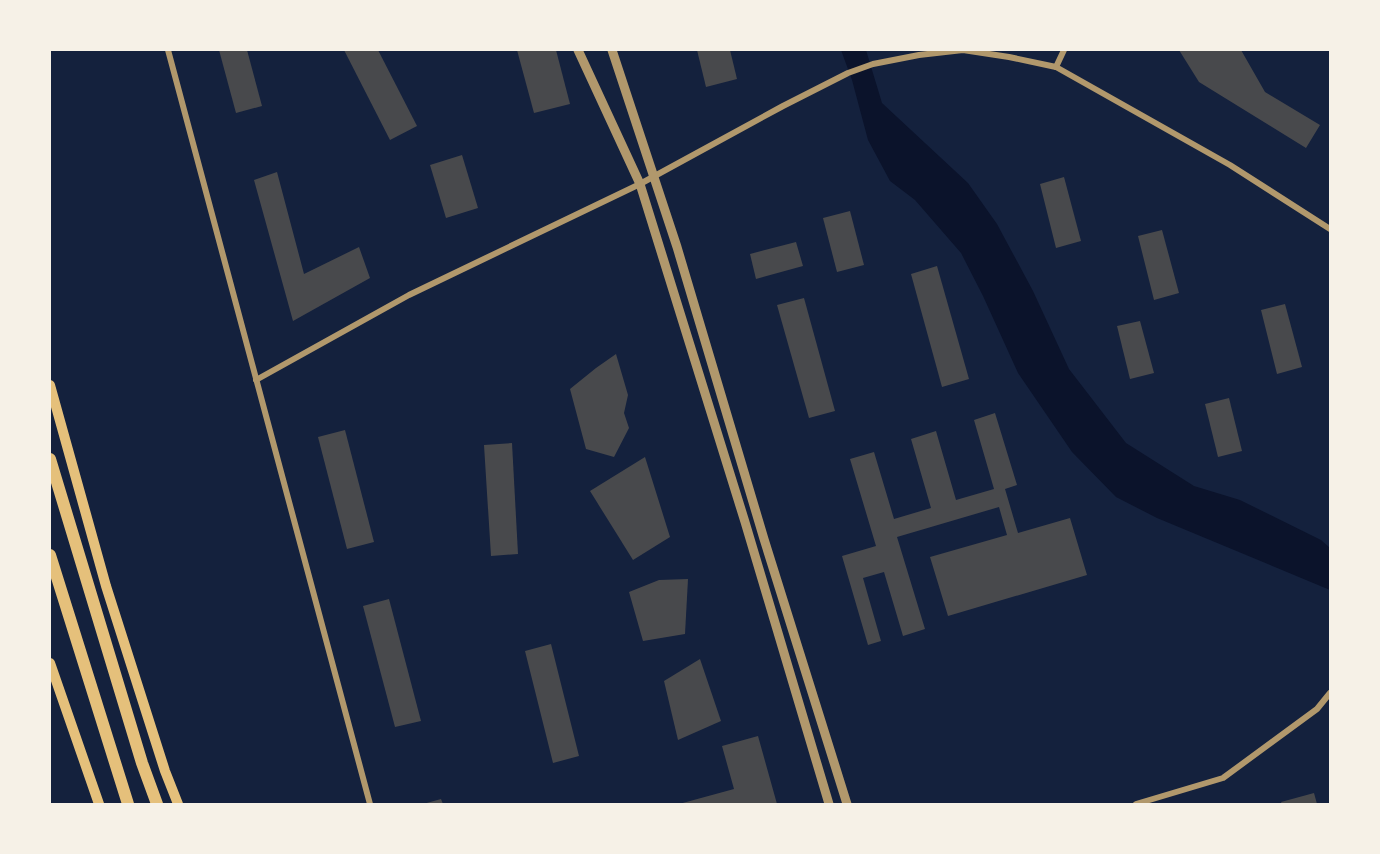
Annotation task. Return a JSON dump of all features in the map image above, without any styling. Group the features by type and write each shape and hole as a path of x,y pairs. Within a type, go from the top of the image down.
{"highway":[{"path":"50,459 138,752 157,804"},
{"path":"50,555 128,804"}],"main road":[{"path":"50,385 106,586 165,771 178,804"},
{"path":"50,663 99,804"}],"street":[{"path":"168,50 370,804"},
{"path":"578,50 640,184 830,804"},
{"path":"612,50 680,258 764,539 847,804"},
{"path":"256,380 409,296 640,184 848,73 873,64 919,55 963,50 1056,67 1230,165 1330,229"},
{"path":"1056,67 1064,50"},
{"path":"1136,804 1223,778 1317,709 1330,693"}],"water":[{"path":"841,50 866,50 882,103 968,183 997,224 1033,291 1069,369 1126,443 1194,486 1240,500 1321,540 1330,548 1330,590 1157,518 1116,497 1072,452 1018,373 961,253 915,200 890,181 868,140 852,80"}],"building":[{"path":"219,50 247,50 262,106 236,113"},
{"path":"344,50 378,50 417,126 390,140"},
{"path":"517,50 556,50 570,104 534,113"},
{"path":"697,50 730,50 737,79 706,87"},
{"path":"1179,50 1241,50 1265,92 1320,125 1306,148 1199,82"},
{"path":"462,155 478,208 446,218 430,165"},
{"path":"277,172 304,274 359,247 370,278 293,321 254,180"},
{"path":"1064,177 1081,241 1056,248 1040,184"},
{"path":"850,211 864,265 837,272 823,218"},
{"path":"1162,230 1179,293 1154,300 1138,236"},
{"path":"796,242 803,266 756,279 750,254"},
{"path":"937,266 969,379 942,387 911,274"},
{"path":"804,298 835,411 809,418 777,305"},
{"path":"1285,304 1302,367 1277,374 1261,310"},
{"path":"1140,321 1154,373 1130,379 1117,326"},
{"path":"616,354 628,395 624,413 629,428 614,457 586,449 570,389"},
{"path":"1229,398 1242,451 1218,457 1205,404"},
{"path":"995,413 1017,485 1005,489 1018,533 1070,518 1087,575 948,616 930,557 1007,535 999,507 897,537 925,629 903,636 884,572 863,578 881,641 868,645 842,556 876,546 850,459 874,452 894,519 931,508 911,439 936,431 956,500 994,489 974,420"},
{"path":"345,430 374,542 347,549 318,437"},
{"path":"512,443 518,554 491,556 484,445"},
{"path":"645,457 670,537 633,560 590,491"},
{"path":"688,579 685,634 643,641 629,592 659,580"},
{"path":"389,599 421,721 395,727 363,606"},
{"path":"551,644 579,756 553,763 525,651"},
{"path":"700,659 721,721 678,740 664,681"},
{"path":"758,736 777,804 679,804 734,789 722,746"},
{"path":"1314,793 1317,804 1282,804 1281,802"},
{"path":"441,799 443,804 423,804"}]}
